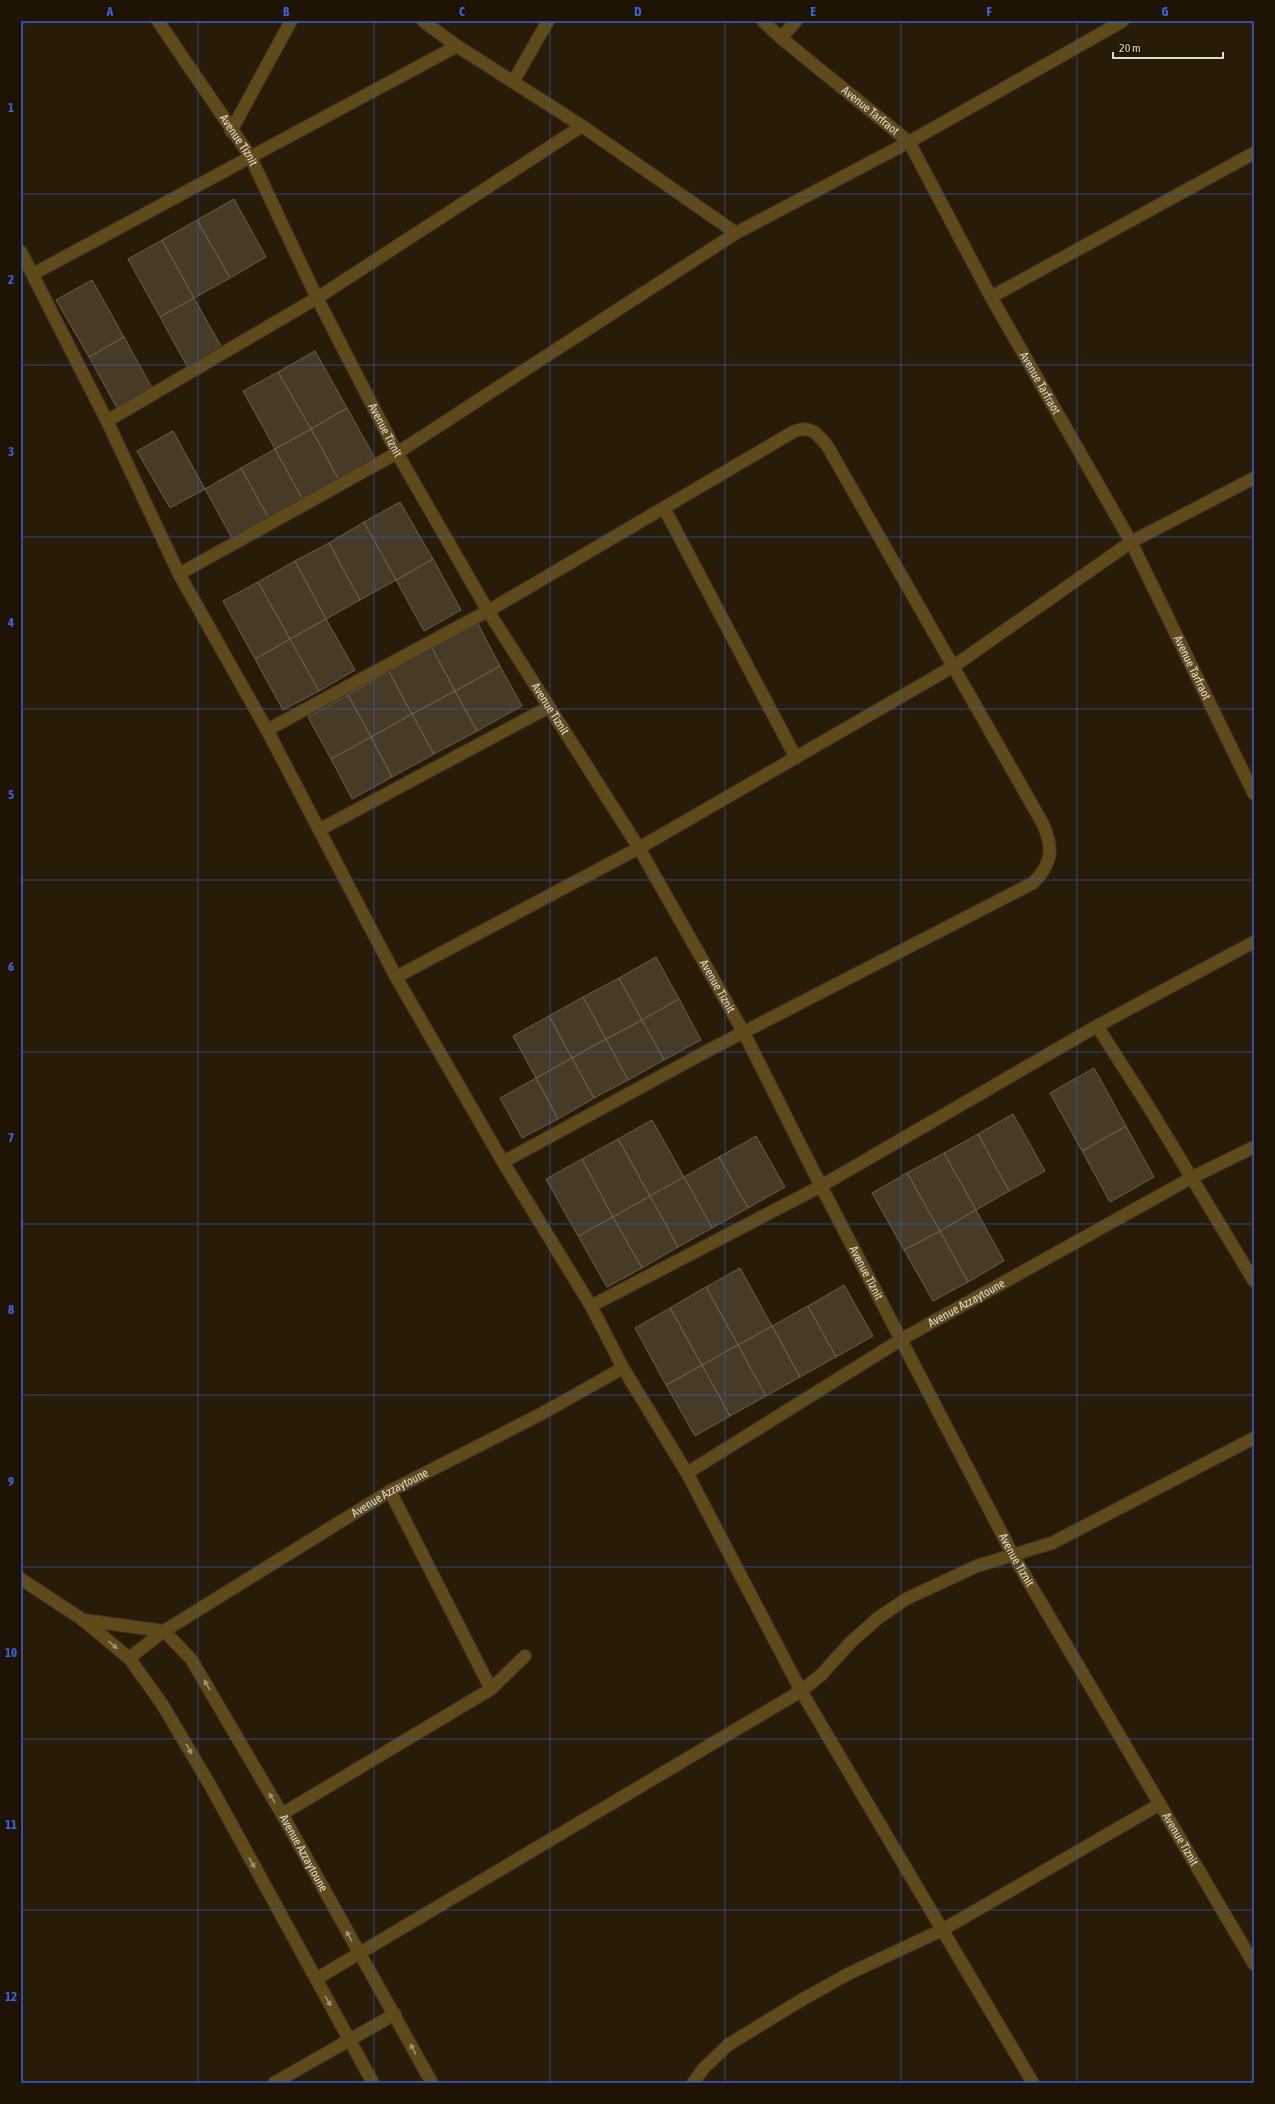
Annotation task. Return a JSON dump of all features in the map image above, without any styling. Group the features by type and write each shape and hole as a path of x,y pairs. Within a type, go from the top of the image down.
{"street":[{"name":"Avenue Tiznit","path":"158,21 231,131 250,156 317,298 397,453 488,611 639,848 744,1033 821,1186 902,1339 1013,1555 1254,1964"},
{"path":"231,131 291,21"},
{"path":"423,21 456,46 582,126 736,233"},
{"path":"513,82 548,21"},
{"name":"Avenue Tarfraot","path":"763,21 781,38 909,142 991,297 1131,542 1254,794"},
{"path":"781,38 796,21"},
{"path":"179,574 397,453 736,233 909,142 1124,21"},
{"path":"33,274 456,46"},
{"path":"107,421 317,298 582,126"},
{"path":"991,297 1254,153"},
{"path":"21,252 107,421 179,574 267,730 396,976 503,1162 591,1306 623,1368 687,1472 801,1691 1033,2083"},
{"path":"267,730 488,611 793,432 800,429 812,430 828,447 954,666 1050,841 1049,856 1044,872 1033,883 744,1033 503,1162"},
{"path":"396,976 639,848 796,758 954,666 1131,542 1254,478"},
{"path":"664,508 796,758"},
{"path":"320,830 549,707"},
{"path":"591,1306 821,1186 1097,1026 1254,942"},
{"path":"1097,1026 1147,1104 1254,1281"},
{"name":"Avenue Azzaytoune","path":"687,1472 902,1339 1191,1178 1254,1147"},
{"name":"Avenue Azzaytoune","path":"129,1658 164,1631 390,1491 541,1414 623,1368"},
{"path":"316,1979 801,1691 821,1675 851,1642 878,1618 906,1599 977,1566 1052,1543 1254,1438"},
{"path":"390,1491 491,1689"},
{"path":"21,1579 83,1620 129,1658 162,1704 206,1778 373,2083"},
{"path":"83,1620 164,1631"},
{"name":"Avenue Azzaytoune","path":"164,1631 191,1659 282,1814 358,1953 395,2014 432,2083"},
{"path":"282,1814 491,1689 525,1656"},
{"path":"693,2083 703,2069 728,2045 798,2002 848,1974 942,1930 1160,1804"},
{"path":"274,2083 395,2014"}],"building":[{"path":"234,199 266,257 230,278 197,220"},
{"path":"197,220 230,278 194,298 162,240"},
{"path":"162,240 194,298 160,317 128,259"},
{"path":"92,280 124,337 89,357 56,300"},
{"path":"194,298 222,348 188,368 160,317"},
{"path":"124,337 152,388 117,408 89,357"},
{"path":"315,351 347,408 311,429 278,372"},
{"path":"278,372 311,429 275,449 243,391"},
{"path":"347,408 376,460 339,480 311,429"},
{"path":"311,429 339,480 303,500 275,449"},
{"path":"173,431 205,489 170,508 137,451"},
{"path":"275,449 303,500 269,519 241,468"},
{"path":"241,468 269,519 233,540 205,489"},
{"path":"400,502 433,559 396,580 364,522"},
{"path":"364,522 396,580 360,600 329,543"},
{"path":"329,543 360,600 326,619 295,561"},
{"path":"433,559 461,610 424,631 396,580"},
{"path":"295,561 326,619 290,639 258,582"},
{"path":"258,582 290,639 255,659 223,601"},
{"path":"326,619 355,670 319,691 290,639"},
{"path":"478,624 500,666 455,691 432,648"},
{"path":"290,639 319,691 283,710 255,659"},
{"path":"432,648 455,691 412,714 389,672"},
{"path":"500,666 522,706 477,731 455,691"},
{"path":"389,672 412,714 371,737 348,695"},
{"path":"455,691 477,731 434,754 412,714"},
{"path":"348,695 371,737 331,759 308,717"},
{"path":"412,714 434,754 392,777 371,737"},
{"path":"371,737 392,777 352,799 331,759"},
{"path":"656,957 679,999 642,1020 619,978"},
{"path":"619,978 642,1020 606,1039 583,997"},
{"path":"583,997 606,1039 572,1058 549,1016"},
{"path":"679,999 701,1040 664,1060 642,1020"},
{"path":"549,1016 572,1058 536,1078 513,1036"},
{"path":"642,1020 664,1060 628,1080 606,1039"},
{"path":"606,1039 628,1080 594,1098 572,1058"},
{"path":"572,1058 594,1098 558,1119 536,1078"},
{"path":"1094,1068 1126,1126 1082,1151 1050,1093"},
{"path":"536,1078 558,1119 522,1138 500,1098"},
{"path":"1013,1114 1045,1171 1009,1191 978,1134"},
{"path":"652,1120 684,1177 650,1196 618,1139"},
{"path":"1126,1126 1154,1177 1110,1202 1082,1151"},
{"path":"978,1134 1009,1191 976,1210 944,1153"},
{"path":"756,1136 785,1187 748,1208 719,1157"},
{"path":"618,1139 650,1196 613,1217 582,1159"},
{"path":"944,1153 976,1210 940,1231 907,1173"},
{"path":"719,1157 748,1208 712,1228 684,1177"},
{"path":"582,1159 613,1217 578,1236 546,1179"},
{"path":"907,1173 940,1231 904,1250 872,1193"},
{"path":"684,1177 712,1228 678,1247 650,1196"},
{"path":"650,1196 678,1247 642,1268 613,1217"},
{"path":"976,1210 1004,1261 968,1282 940,1231"},
{"path":"613,1217 642,1268 607,1287 578,1236"},
{"path":"940,1231 968,1282 933,1301 904,1250"},
{"path":"740,1268 772,1326 738,1345 706,1287"},
{"path":"844,1285 873,1336 836,1357 808,1306"},
{"path":"706,1287 738,1345 702,1365 670,1308"},
{"path":"808,1306 836,1357 800,1377 772,1326"},
{"path":"670,1308 702,1365 666,1385 635,1328"},
{"path":"772,1326 800,1377 766,1396 738,1345"},
{"path":"738,1345 766,1396 730,1416 702,1365"},
{"path":"702,1365 730,1416 695,1436 666,1385"}]}
